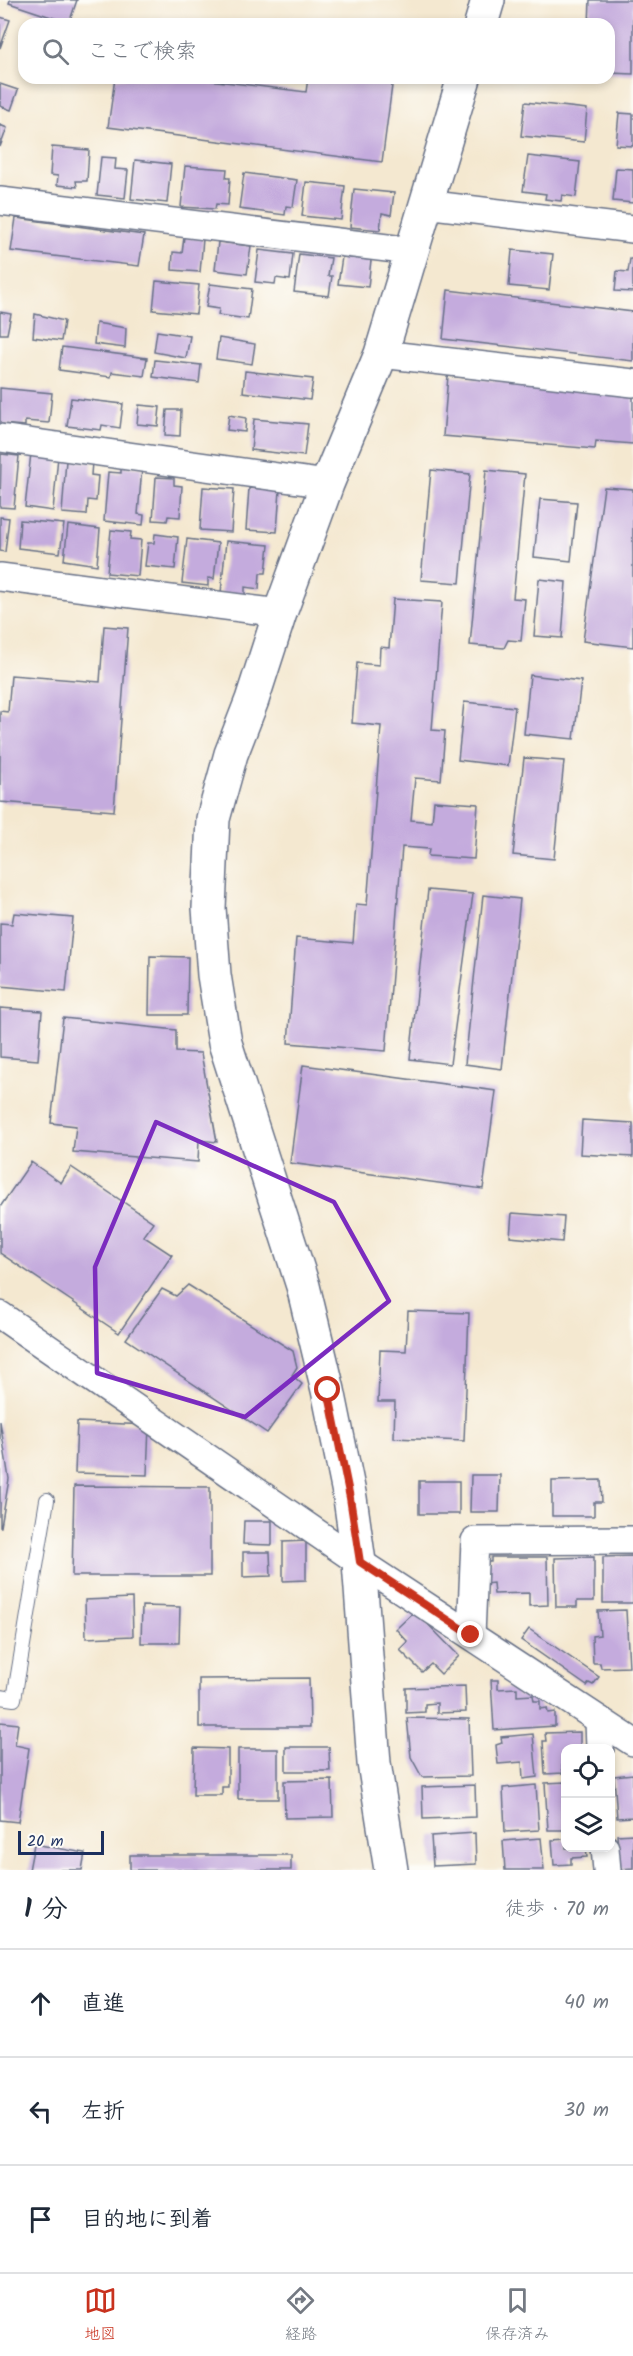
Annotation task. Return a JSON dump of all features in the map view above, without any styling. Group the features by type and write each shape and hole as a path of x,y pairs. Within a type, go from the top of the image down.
{"street":[{"path":"483,18 488,0"},
{"path":"391,1870 374,1763 360,1562 350,1498 303,1286 225,1043 214,975 209,908 213,819 231,754 327,484 381,354 462,84"},
{"path":"1,204 412,251"},
{"path":"425,204 633,229"},
{"path":"381,354 633,383"},
{"path":"0,438 327,484"},
{"path":"0,577 280,613"},
{"path":"0,1315 360,1562 633,1742"},
{"path":"471,1635 475,1541 633,1540"},
{"path":"599,1720 600,1744"},
{"path":"605,1852 607,1870"}],"lane":[{"path":"0,1697 14,1699 47,1500"}],"highlighted area":[{"path":"156,1122 334,1202 389,1301 245,1417 97,1373 95,1267"}],"building":[{"path":"10,0 77,0 71,18 54,18 9,3"},
{"path":"590,0 633,0 633,74 615,73 615,18 589,18"},
{"path":"0,17 10,20 0,48"},
{"path":"0,84 18,90 11,110 0,106"},
{"path":"114,84 241,84 306,92 307,84 392,84 382,162 108,127"},
{"path":"525,102 587,109 584,142 521,136"},
{"path":"619,113 633,114 633,146 616,145"},
{"path":"0,125 7,128 0,147"},
{"path":"52,147 89,150 87,181 76,181 77,187 57,185 58,176 50,175"},
{"path":"528,156 580,162 576,197 562,195 561,201 545,199 546,194 523,191"},
{"path":"101,157 116,158 115,169 128,170 125,198 97,195"},
{"path":"135,160 171,164 167,203 131,199"},
{"path":"185,166 227,169 226,178 230,178 228,205 216,204 215,209 181,207"},
{"path":"616,168 633,169 633,203 613,201"},
{"path":"244,173 297,180 293,207 286,206 285,215 239,209"},
{"path":"306,182 345,186 341,220 302,216"},
{"path":"354,189 394,193 391,215 382,213 380,230 350,227"},
{"path":"16,218 144,235 139,266 11,251"},
{"path":"184,237 203,239 200,272 172,270 173,252 182,253"},
{"path":"218,242 251,246 247,274 215,270"},
{"path":"259,250 293,254 290,280 276,278 275,284 255,282"},
{"path":"512,250 553,254 549,290 509,286"},
{"path":"299,254 331,258 328,276 332,276 329,296 294,292"},
{"path":"342,257 371,260 368,287 338,284"},
{"path":"630,259 633,259 633,292 615,291 617,271 628,272"},
{"path":"156,281 199,285 196,314 153,310"},
{"path":"210,284 252,289 248,319 218,315 219,309 206,307"},
{"path":"448,290 633,312 633,361 443,339"},
{"path":"0,312 11,314 7,334 0,334"},
{"path":"35,314 64,321 61,341 33,337"},
{"path":"96,323 126,328 125,348 94,344"},
{"path":"157,331 190,336 186,358 154,352"},
{"path":"219,338 255,344 252,364 216,359"},
{"path":"62,347 147,358 144,376 112,372 111,377 59,370"},
{"path":"155,360 201,365 199,383 153,377"},
{"path":"245,371 313,379 310,400 243,392"},
{"path":"448,376 633,394 633,444 596,441 595,449 443,436"},
{"path":"0,388 52,393 49,423 25,421 25,426 0,424"},
{"path":"71,398 123,404 120,428 102,425 101,430 67,426"},
{"path":"139,405 160,407 158,426 137,424"},
{"path":"167,410 181,410 180,436 165,435"},
{"path":"229,415 246,418 245,432 227,430"},
{"path":"254,419 308,424 304,456 251,450"},
{"path":"31,453 58,456 53,511 25,507"},
{"path":"1,454 19,456 14,508 0,507"},
{"path":"66,460 92,462 91,475 98,476 96,501 88,500 87,515 62,513"},
{"path":"121,466 142,468 138,514 144,515 143,525 104,521 108,472 121,473"},
{"path":"431,470 470,474 460,583 421,580"},
{"path":"486,470 525,474 513,598 525,599 521,641 508,640 504,648 470,645"},
{"path":"156,477 174,478 174,485 182,486 180,517 168,516 167,521 153,520"},
{"path":"203,487 234,489 231,532 200,530"},
{"path":"604,487 633,489 633,647 583,641"},
{"path":"249,488 280,490 277,532 246,530"},
{"path":"540,499 577,502 571,561 534,557"},
{"path":"0,517 9,518 5,552 0,551"},
{"path":"20,520 64,524 60,553 18,548"},
{"path":"68,525 100,529 97,565 64,560"},
{"path":"111,530 131,532 130,539 141,540 138,576 107,573"},
{"path":"155,534 178,537 175,569 145,566 148,543 154,543"},
{"path":"187,539 218,543 214,579 208,578 208,586 182,583"},
{"path":"226,541 269,545 266,573 260,573 259,589 245,587 245,595 221,593"},
{"path":"539,579 566,582 562,638 534,636"},
{"path":"393,599 442,602 432,730 445,731 441,780 415,778 411,820 432,822 434,801 478,804 474,859 428,856 429,849 402,847 386,1051 288,1043 296,938 353,943 356,904 367,905 381,726 352,723 357,663 379,665 380,647 389,648"},
{"path":"104,626 128,628 114,811 0,802 0,711 8,712 11,675 100,682"},
{"path":"530,675 581,681 574,739 524,734"},
{"path":"464,702 515,707 508,766 458,760"},
{"path":"524,758 564,761 554,859 513,855"},
{"path":"428,890 473,894 450,1064 410,1059"},
{"path":"483,895 520,899 502,1069 465,1064"},
{"path":"14,913 73,918 66,992 0,986 0,923 12,924"},
{"path":"150,956 188,957 187,1015 149,1015"},
{"path":"0,1008 42,1011 38,1060 0,1057"},
{"path":"63,1018 176,1030 176,1052 201,1053 217,1142 199,1140 198,1162 73,1152 76,1126 51,1123"},
{"path":"303,1065 496,1091 483,1189 290,1163"},
{"path":"582,1120 633,1123 633,1157 580,1154"},
{"path":"31,1162 61,1183 71,1167 153,1222 143,1236 172,1255 119,1333 0,1253 0,1207"},
{"path":"512,1213 564,1217 562,1242 510,1237"},
{"path":"188,1285 293,1351 297,1367 292,1375 302,1384 267,1433 126,1339 162,1289 176,1296"},
{"path":"408,1311 469,1313 464,1441 394,1438 395,1402 378,1402 380,1350 406,1351"},
{"path":"0,1421 9,1479 1,1527 0,1527"},
{"path":"77,1422 149,1425 147,1475 75,1473"},
{"path":"471,1475 500,1475 499,1512 470,1512"},
{"path":"601,1480 602,1502 594,1502 594,1516 552,1516 552,1481"},
{"path":"419,1481 459,1481 459,1514 419,1514"},
{"path":"74,1486 210,1487 210,1576 72,1576"},
{"path":"244,1521 272,1521 272,1545 243,1544"},
{"path":"306,1541 306,1580 283,1581 283,1542"},
{"path":"243,1552 270,1552 271,1576 243,1577"},
{"path":"633,1556 633,1603 603,1603 603,1557"},
{"path":"491,1557 547,1557 548,1605 529,1606 529,1593 494,1594 493,1583 485,1584 484,1562 491,1562"},
{"path":"594,1557 594,1601 577,1601 577,1607 556,1607 555,1558"},
{"path":"132,1598 133,1636 86,1638 85,1600"},
{"path":"142,1606 180,1607 179,1643 141,1643"},
{"path":"626,1610 629,1667 601,1668 600,1663 593,1663 592,1636 600,1635 598,1611"},
{"path":"415,1611 459,1656 441,1674 431,1664 422,1672 400,1650 408,1642 396,1629"},
{"path":"529,1629 599,1677 593,1685 589,1683 587,1686 521,1640"},
{"path":"309,1678 310,1727 199,1727 199,1679"},
{"path":"491,1680 498,1680 498,1689 517,1688 517,1696 533,1695 534,1701 540,1701 540,1709 547,1708 548,1713 555,1712 555,1726 494,1730"},
{"path":"465,1686 466,1712 437,1713 437,1703 425,1704 425,1712 406,1713 406,1688"},
{"path":"407,1718 469,1719 471,1776 422,1777 411,1757"},
{"path":"0,1722 18,1724 15,1745 29,1748 18,1822 0,1820"},
{"path":"580,1732 580,1744 561,1744 561,1773 545,1774 543,1741 546,1741 545,1733"},
{"path":"533,1734 537,1777 523,1779 522,1762 498,1764 496,1745 502,1743 501,1737"},
{"path":"286,1747 329,1747 330,1771 286,1771"},
{"path":"194,1748 228,1749 228,1787 222,1787 222,1795 193,1795"},
{"path":"238,1749 278,1749 278,1799 238,1799"},
{"path":"633,1774 633,1817 617,1818 615,1776"},
{"path":"332,1780 333,1817 285,1818 284,1781"},
{"path":"561,1782 561,1830 548,1830 545,1783"},
{"path":"475,1785 476,1817 423,1819 422,1787"},
{"path":"536,1785 539,1830 505,1832 503,1788"},
{"path":"475,1833 476,1864 433,1866 431,1836"},
{"path":"633,1834 633,1868 620,1869 617,1835"},
{"path":"541,1838 544,1870 505,1870 503,1841"},
{"path":"561,1839 561,1852 586,1852 587,1857 571,1858 571,1864 554,1865 552,1840"},
{"path":"34,1844 85,1853 82,1870 29,1870"},
{"path":"130,1855 291,1855 291,1870 130,1870"}],"route":[{"path":"328,1390 350,1498 360,1562 471,1635"}]}
